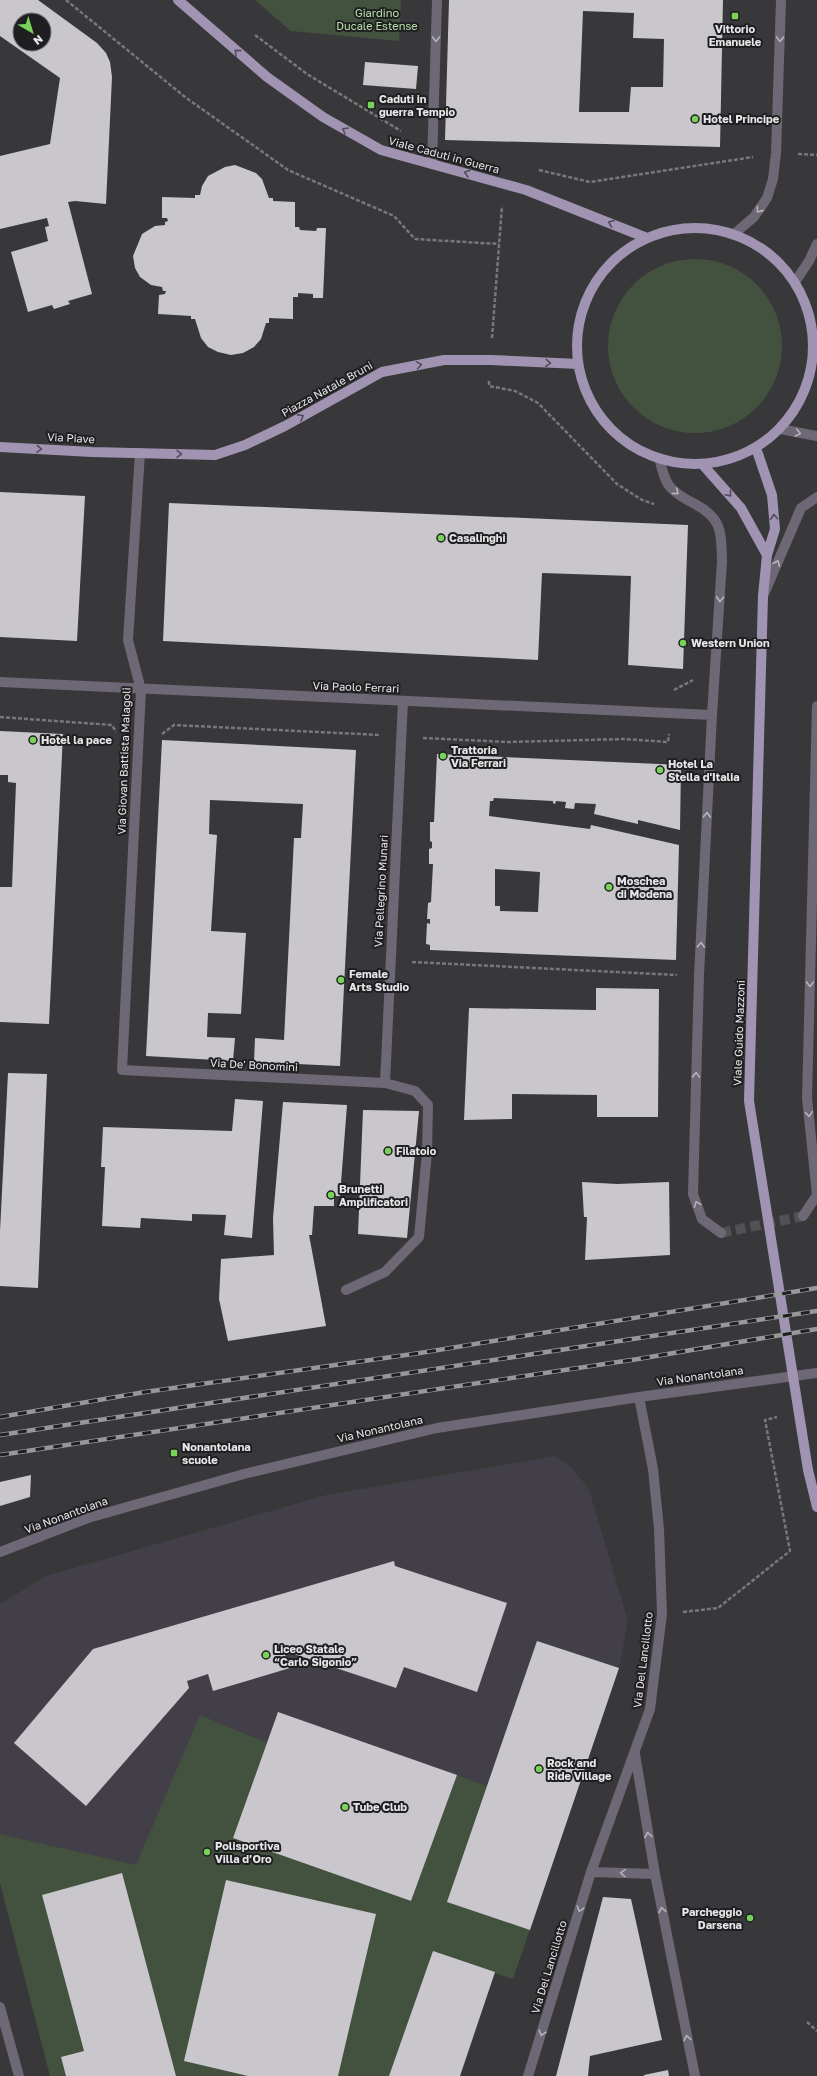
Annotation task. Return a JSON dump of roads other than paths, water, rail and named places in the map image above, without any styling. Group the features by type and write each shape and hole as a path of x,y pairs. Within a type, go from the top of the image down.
{"main road":[{"name":"Viale Caduti in Guerra","path":"178,0 257,70 323,117 381,150 526,190 647,238"},
{"path":"695,228 734,234 766,250 780,263 796,282 807,306 813,332 815,352 803,396 780,429 756,448 724,461 703,465 677,463 659,458 637,449 616,434 600,417 584,386 578,364 577,347 579,325 584,305 593,286 613,261 630,247 647,238 673,230 695,228"},
{"name":"Piazza Natale Bruni","path":"140,453 214,455 245,445 285,426 382,372 444,360 490,360 578,364"},
{"name":"Via Piave","path":"0,447 140,453"},
{"name":"Viale Guido Mazzoni","path":"756,448 772,495 775,530 767,555 763,596 749,1101 808,1470 817,1507"},
{"path":"703,465 741,508 767,555"}],"street":[{"path":"432,164 434,138 437,0"},
{"path":"734,234 754,217 767,198 773,179 776,153 781,0"},
{"path":"796,282 809,262 817,244"},
{"path":"780,429 817,436"},
{"name":"Via Giovan Battista Malagoli","path":"122,1070 141,690 128,640 140,453"},
{"path":"659,458 667,482 671,489 710,513 718,522 720,529 722,561 712,715 699,976 693,1194 702,1219 721,1233"},
{"path":"763,596 802,508 817,497"},
{"name":"Via Paolo Ferrari","path":"0,682 141,690 712,715"},
{"name":"Via Pellegrino Munari","path":"385,1083 403,701"},
{"path":"803,1216 817,1194 807,1098 817,706"},
{"name":"Via De' Bonomini","path":"122,1070 385,1083 415,1092 428,1104 427,1153 419,1236 385,1272 346,1290"},
{"name":"Via Nonantolana","path":"0,1552 88,1518 252,1472 437,1428 639,1397 817,1373"},
{"name":"Via Del Lancillotto","path":"528,2076 591,1872 650,1709 662,1614 659,1529 653,1469 639,1397"},
{"path":"635,1752 655,1874 695,2076"},
{"path":"591,1872 655,1874"},
{"path":"0,2006 19,2076"}],"tunnel":[{"path":"721,1233 803,1216"}],"railway":[{"path":"0,1417 145,1392 420,1353 817,1288"},
{"path":"0,1435 817,1311"},
{"path":"0,1455 638,1359 817,1329"}],"place":[{"name":"Vittorio Emanuele","path":"735,16"},
{"name":"Caduti in guerra Tempio","path":"371,105"},
{"name":"Hotel Principe","path":"695,119"},
{"name":"Casalinghi","path":"441,538"},
{"name":"Western Union","path":"683,643"},
{"name":"Hotel la pace","path":"33,740"},
{"name":"Trattoria Via Ferrari","path":"443,756"},
{"name":"Hotel La Stella d'Italia","path":"660,770"},
{"name":"Moschea di Modena","path":"609,887"},
{"name":"Female Arts Studio","path":"341,980"},
{"name":"Filatoio","path":"388,1151"},
{"name":"Brunetti Amplificatori","path":"331,1195"},
{"name":"Nonantolana scuole","path":"174,1453"},
{"name":"Liceo Statale “Carlo Sigonio”","path":"266,1655"},
{"name":"Rock and Ride Village","path":"539,1769"},
{"name":"Tube Club","path":"345,1807"},
{"name":"Polisportiva Villa d’Oro","path":"207,1852"},
{"name":"Parcheggio Darsena","path":"750,1918"}],"park label":[{"name":"Giardino Ducale Estense","path":"377,19"}]}
